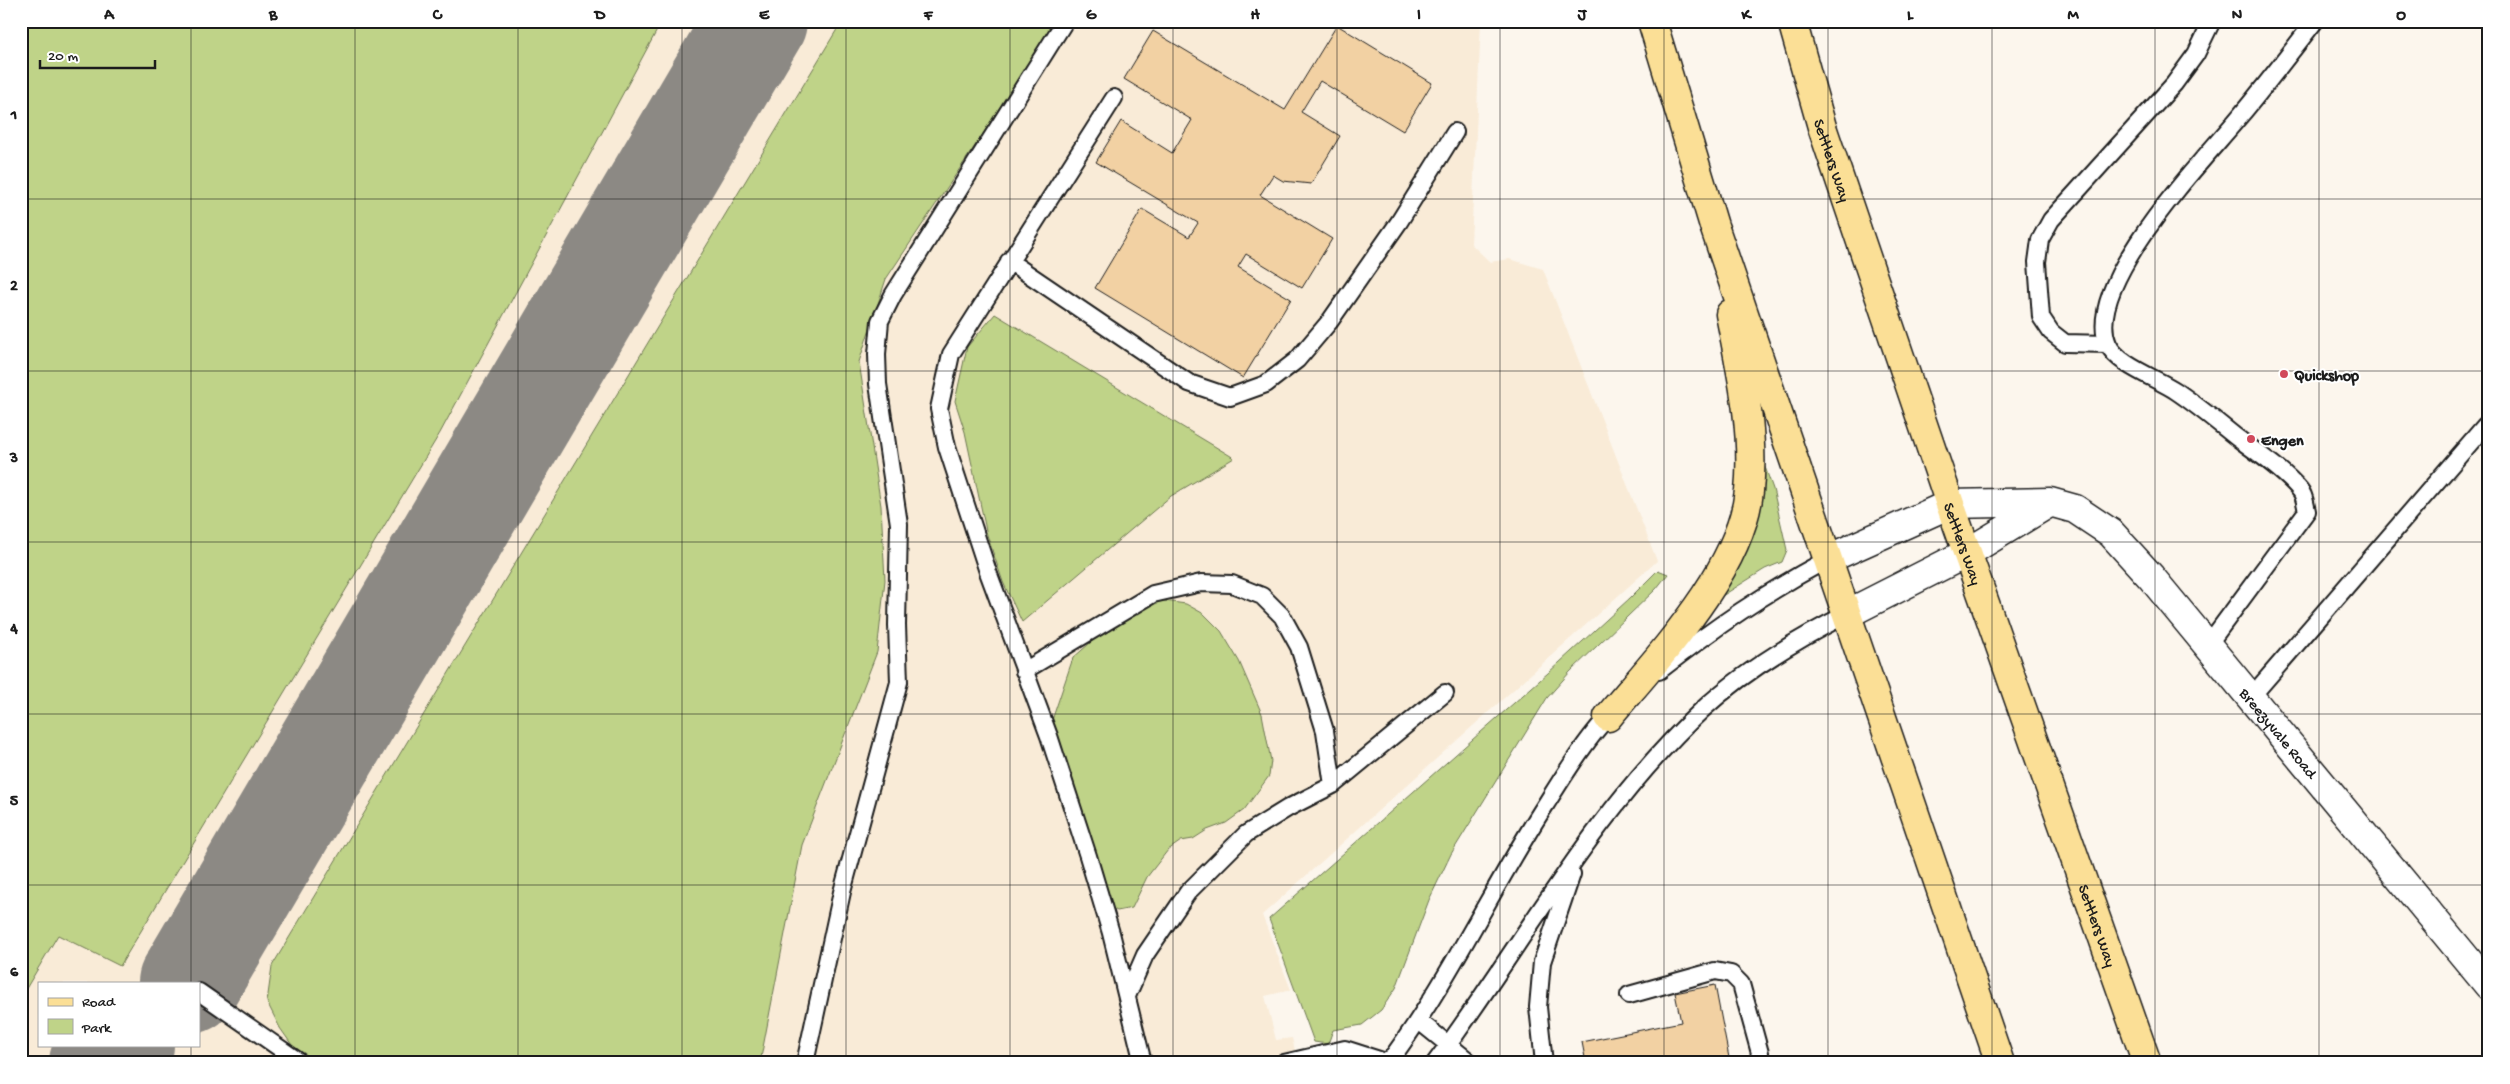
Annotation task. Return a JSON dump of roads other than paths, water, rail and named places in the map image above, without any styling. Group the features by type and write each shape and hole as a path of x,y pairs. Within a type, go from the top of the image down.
{"main road":[{"path":"1652,21 1714,226 2000,1063"},
{"name":"Settlers Way","path":"1792,21 1822,128 1950,504 2147,1063"},
{"path":"1608,717 1681,629 1725,562 1740,527 1749,492 1750,439 1714,226"}],"street":[{"name":"Breezyvale Road","path":"1828,559 1950,504 2050,502 2075,509 2111,533 2151,577 2489,986"},
{"path":"1846,614 1967,553 2050,502"}],"lane":[{"path":"806,1063 842,892 899,682 897,625 900,524 878,384 877,354 880,321 893,296 1064,21"},
{"path":"2108,344 2064,343 2051,332 2041,318 2037,262 2040,240 2051,220 2174,84 2196,54 2212,21"},
{"path":"2207,646 2307,512 2304,499 2300,490 2268,461 2198,406 2119,359 2108,344 2104,321 2114,285 2134,248 2173,195 2241,115 2316,21"},
{"path":"1114,98 951,354 939,409 950,456 1024,671 1049,736 1088,856 1127,996 1143,1063"},
{"path":"1009,261 1189,383 1230,397 1266,384 1297,360 1324,328 1399,222 1455,132"},
{"path":"2251,697 2489,421"},
{"path":"1284,1063 1344,1049 1389,1063 1419,1021 1524,838 1561,780 1608,717 1651,677 1730,616 1772,588 1828,559"},
{"path":"1024,671 1050,653 1153,594 1201,583 1232,584 1262,596 1282,616 1299,647 1325,731 1333,786"},
{"path":"1435,1063 1580,851 1610,809 1635,780 1703,709 1762,663 1807,634 1846,614"},
{"path":"1127,996 1145,956 1188,892 1246,834 1288,808 1333,786 1445,693"},
{"path":"1544,1063 1538,1007 1542,962 1580,851"},
{"path":"1629,995 1716,972 1731,974 1741,984 1760,1053 1757,1063"},
{"path":"200,993 301,1063"},
{"path":"1419,1021 1472,1063"}],"place":[{"name":"Quickshop","path":"2284,374"},
{"name":"Engen","path":"2251,439"}]}
